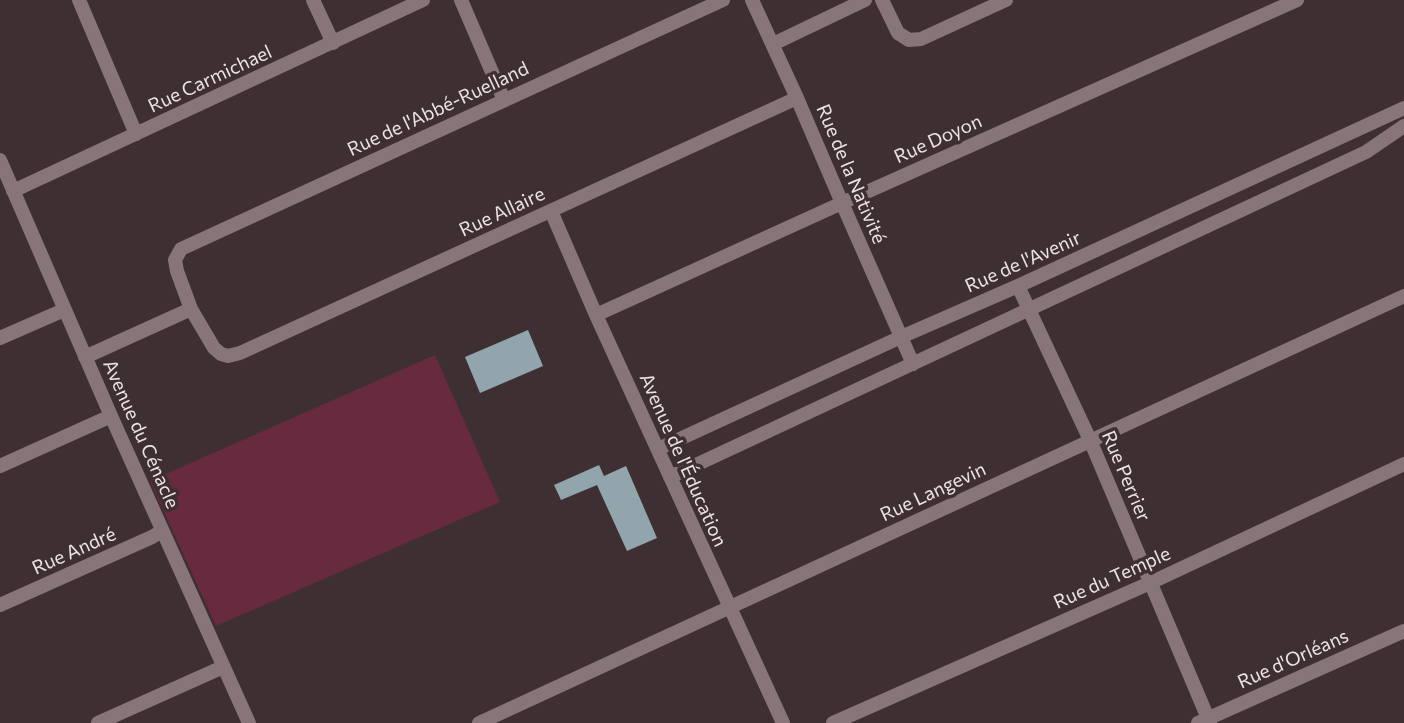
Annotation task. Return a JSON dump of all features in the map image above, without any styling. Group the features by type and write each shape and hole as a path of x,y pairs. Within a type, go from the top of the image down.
{"street":[{"path":"79,0 136,134"},
{"path":"313,0 333,43"},
{"name":"Rue Carmichael","path":"13,191 423,0"},
{"path":"460,0 504,100"},
{"name":"Rue de l'Abbé-Ruelland","path":"191,309 175,260 181,249 723,0"},
{"name":"Rue de la Nativité","path":"752,0 914,364"},
{"path":"773,44 865,0"},
{"path":"883,0 898,33 909,40 921,40 1006,0"},
{"name":"Rue Doyon","path":"596,315 1297,0"},
{"name":"Rue Allaire","path":"191,309 214,348 228,356 240,353 797,98"},
{"name":"Rue de l'Avenir","path":"658,449 1404,108"},
{"path":"670,477 1366,152 1404,126"},
{"name":"Avenue du Cénacle","path":"0,160 64,310 249,723"},
{"name":"Avenue de l'Éducation","path":"551,211 783,723"},
{"name":"Rue Perrier","path":"1018,286 1090,440 1205,721"},
{"name":"Rue Langevin","path":"478,723 1404,296"},
{"path":"86,357 191,309"},
{"path":"0,338 64,310"},
{"path":"0,466 111,416"},
{"name":"Rue du Temple","path":"833,723 1150,583 1404,464"},
{"name":"Rue André","path":"0,605 162,531"},
{"name":"Rue d'Orléans","path":"1205,721 1404,631"},
{"path":"99,723 223,667"}],"shaded area":[{"path":"435,355 500,502 216,626 150,481"}],"building":[{"path":"528,330 543,366 480,393 465,357"},
{"path":"599,465 604,476 626,466 657,538 627,551 597,485 561,500 554,485"}]}
